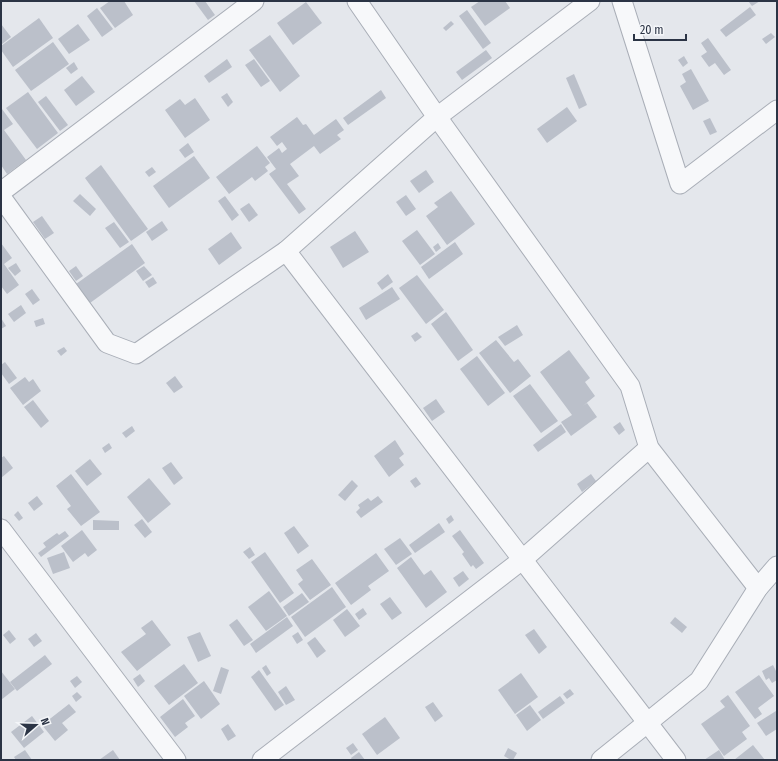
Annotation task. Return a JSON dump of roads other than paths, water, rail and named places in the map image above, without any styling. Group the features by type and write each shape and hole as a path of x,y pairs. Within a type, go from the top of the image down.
{"street":[{"path":"1,192 254,1"},
{"path":"357,1 437,117 630,386 649,448 758,588"},
{"path":"1,197 107,343 136,354 286,251 437,117 590,1"},
{"path":"622,1 680,184 777,110"},
{"path":"286,251 676,760"},
{"path":"262,760 522,560 649,448"},
{"path":"1,529 176,760"},
{"path":"600,760 699,681 758,588 777,566"}]}
